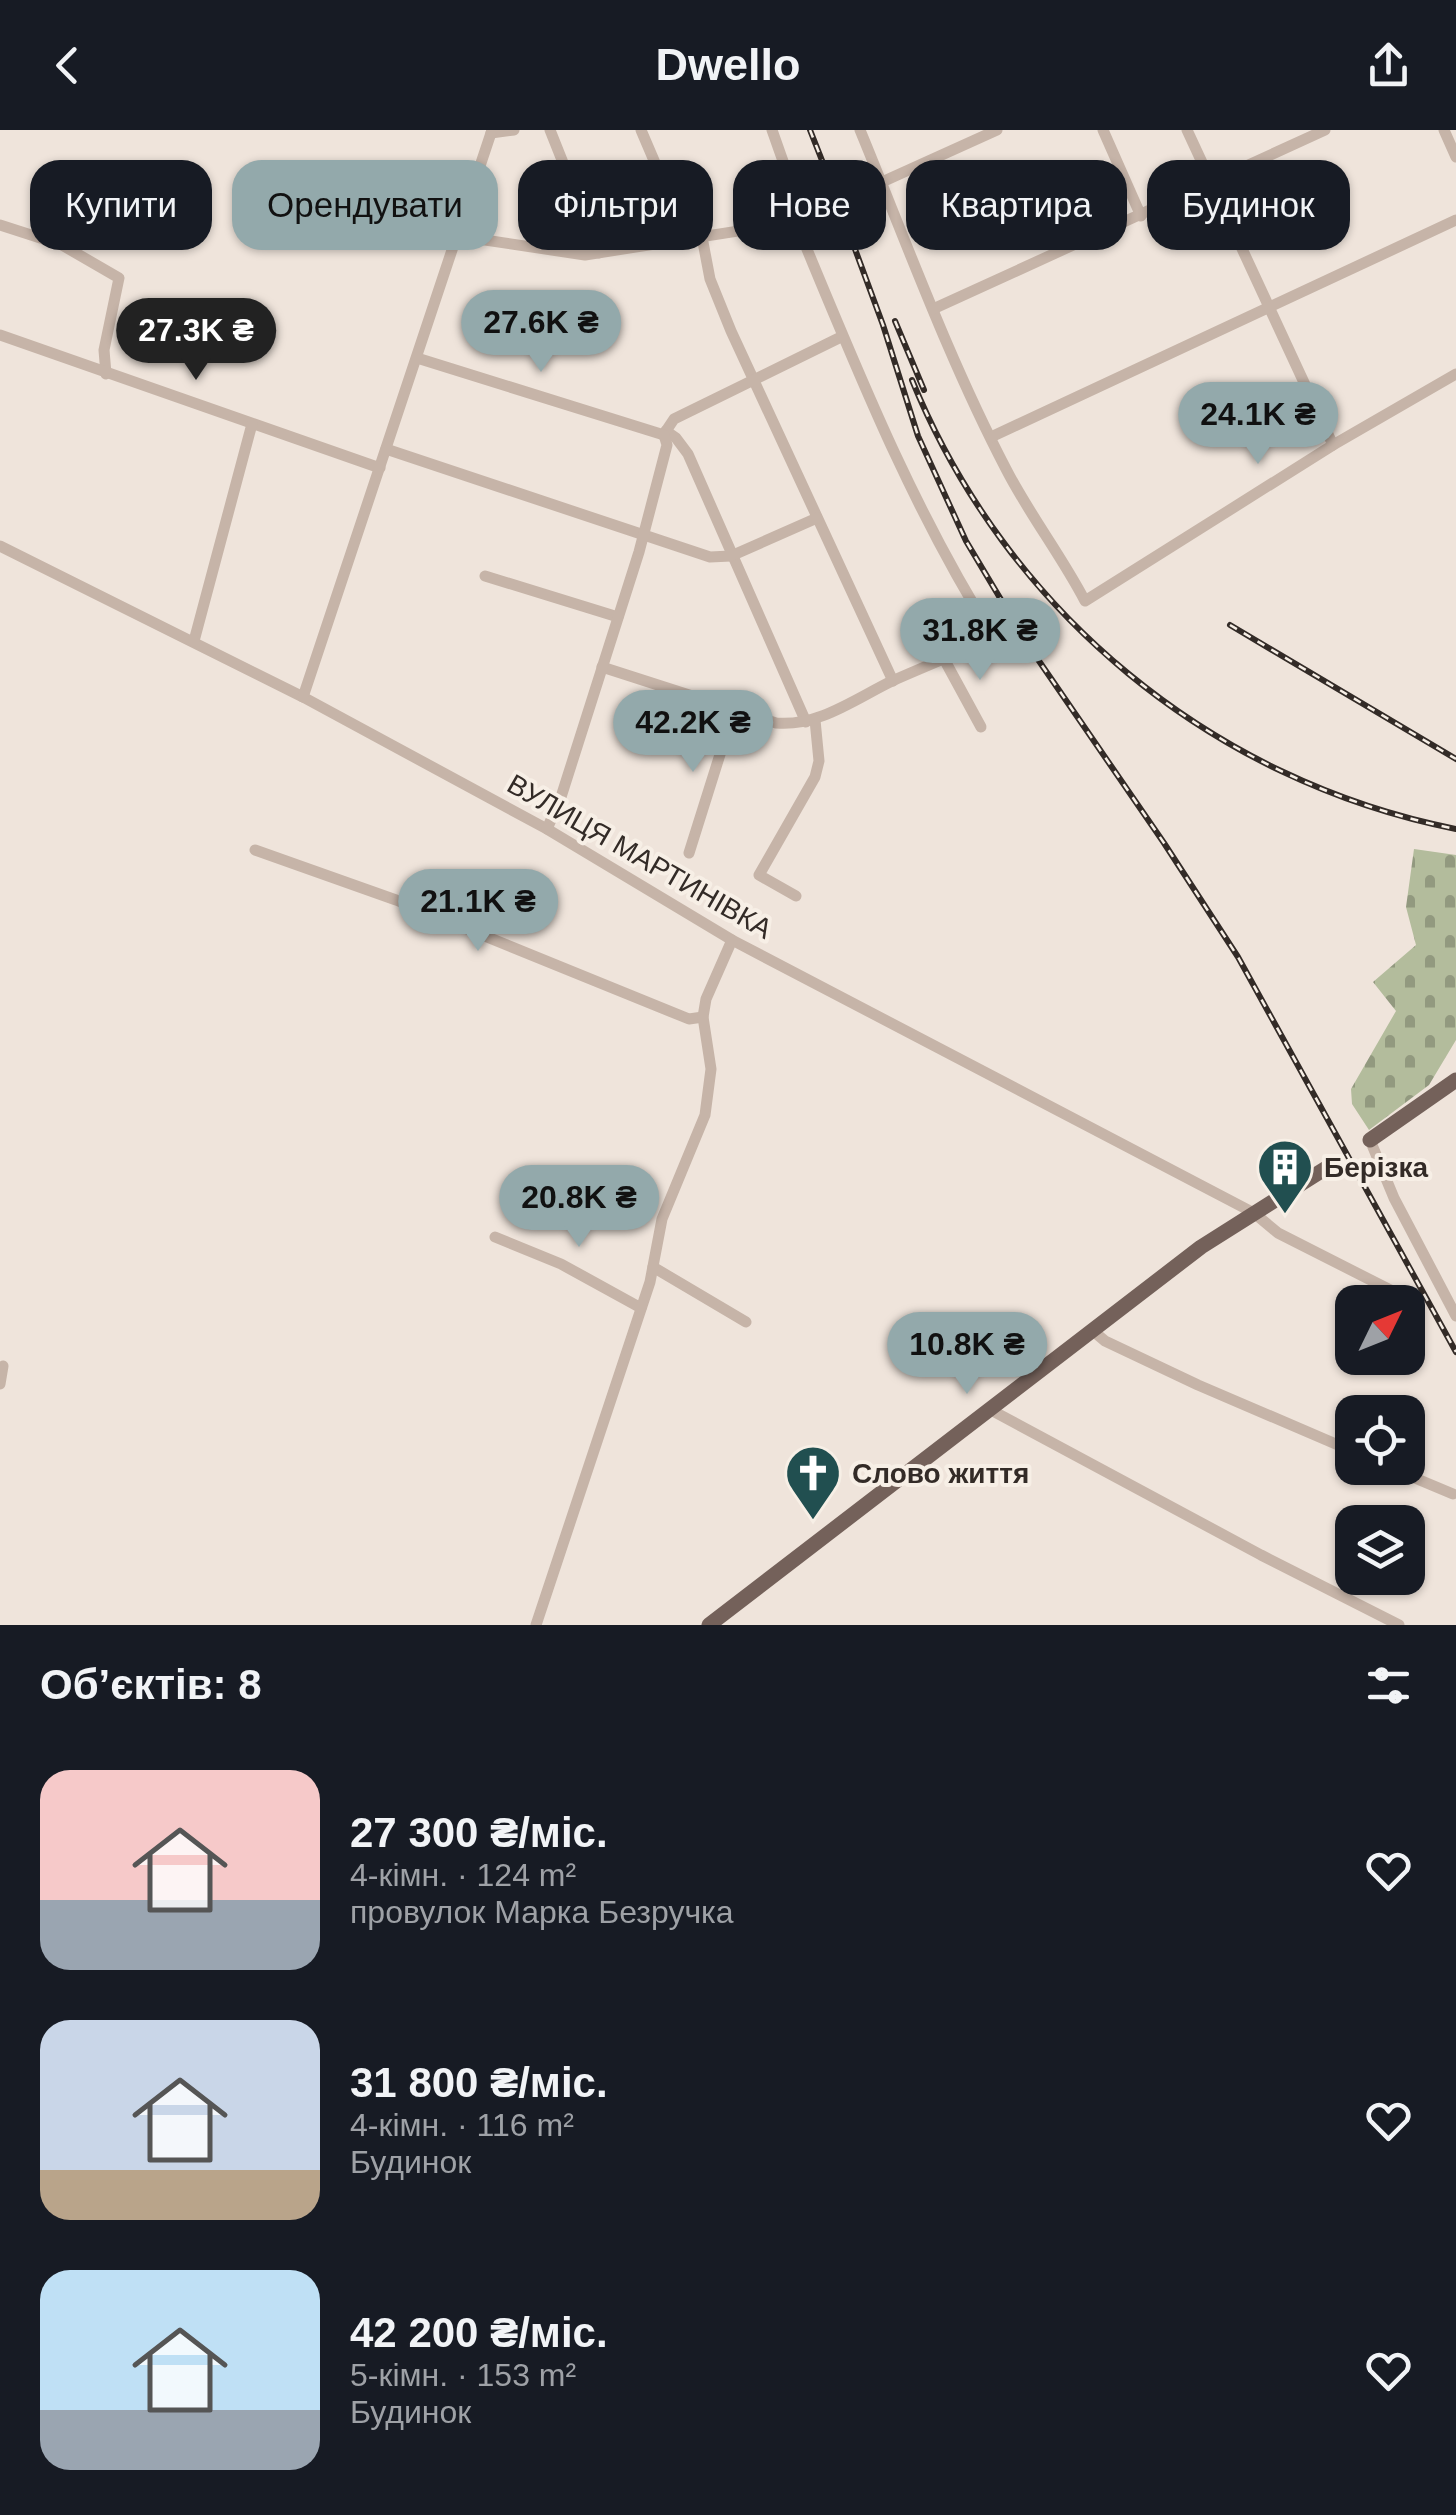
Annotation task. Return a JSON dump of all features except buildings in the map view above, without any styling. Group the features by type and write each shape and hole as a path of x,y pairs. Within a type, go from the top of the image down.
{"main road":[{"path":"1370,1140 1456,1080"},
{"path":"709,1625 1201,1247 1331,1166"}],"street":[{"path":"483,160 492,132 514,130"},
{"path":"550,130 599,253"},
{"path":"640,130 653,160"},
{"path":"772,130 784,160"},
{"path":"860,130 873,160"},
{"path":"886,180 996,130"},
{"path":"1103,130 1141,216"},
{"path":"1187,130 1200,160"},
{"path":"1261,160 1325,130"},
{"path":"1444,130 1456,157"},
{"path":"886,192 932,310 1006,470 1064,561 1084,601 1456,374"},
{"path":"932,310 1147,213"},
{"path":"991,437 1456,220"},
{"path":"0,225 62,245 119,278 104,350 106,374"},
{"path":"498,242 586,255 620,250"},
{"path":"303,696 453,250"},
{"path":"704,250 710,279 753,380 893,681"},
{"path":"602,667 776,723 811,721 994,638 908,486 840,337 806,250"},
{"path":"1241,250 1334,445"},
{"path":"0,336 380,468"},
{"path":"548,829 644,534 667,445 665,433 674,419 840,337"},
{"path":"416,358 665,433 676,438 688,454 811,721 819,761 815,778 759,875 796,896"},
{"path":"194,641 252,424"},
{"path":"386,449 710,557 732,556 817,518"},
{"name":"ВУЛИЦЯ МАРТИНІВКА","path":"0,546 303,696 548,829 732,940 1254,1212 1278,1232 1381,1285"},
{"path":"485,576 618,617"},
{"path":"944,659 981,727"},
{"path":"689,852 734,710"},
{"path":"255,850 396,900 689,1019 703,1017"},
{"path":"536,1625 641,1308 662,1219 704,1115 711,1069 703,1017 706,999 732,940"},
{"path":"1370,1140 1394,1198 1455,1310"},
{"path":"495,1237 561,1264 641,1308"},
{"path":"653,1268 746,1322"},
{"path":"1092,1330 1136,1356 1335,1444"},
{"path":"0,1384 4,1366"},
{"path":"989,1409 1399,1625"},
{"path":"1425,1482 1453,1494"}],"green space":[{"path":"1414,849 1456,855 1456,1040 1429,1085 1369,1130 1352,1104 1351,1089 1396,1011 1373,982 1416,945 1406,907"}],"railway":[{"path":"810,130 822,160"},
{"path":"855,250 918,436 966,541 1028,645 1238,957 1456,1352"},
{"path":"895,321 924,390"},
{"path":"912,380 952,464 1002,541 1061,611 1128,673 1201,727 1281,771 1366,805 1456,829"},
{"path":"1230,625 1456,759"}],"place":[{"name":"Берізка","path":"1285,1216"},
{"name":"Слово життя","path":"813,1522"}]}
